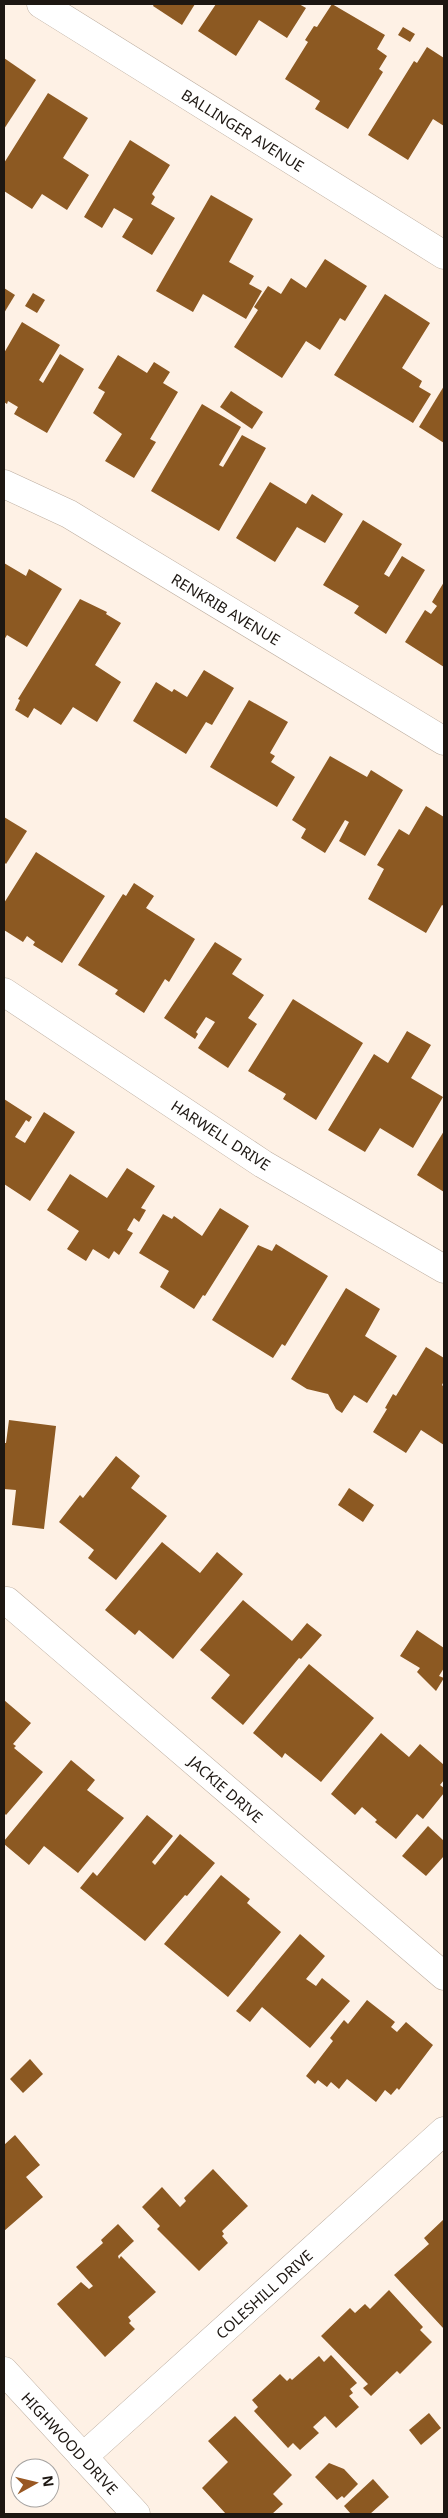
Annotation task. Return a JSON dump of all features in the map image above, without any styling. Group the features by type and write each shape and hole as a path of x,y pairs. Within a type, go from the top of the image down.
{"street":[{"name":"BALLINGER AVENUE","path":"41,4 444,255"},
{"name":"RENKRIB AVENUE","path":"4,484 69,514 444,741"},
{"name":"HARWELL DRIVE","path":"4,992 263,1164 444,1269"},
{"name":"JACKIE DRIVE","path":"7,1602 444,1976"},
{"name":"COLESHILL DRIVE","path":"83,2457 444,2130"},
{"name":"HIGHWOOD DRIVE","path":"4,2372 136,2514"}],"building":[{"path":"154,4 195,4 182,25 153,6"},
{"path":"216,4 299,4 306,8 287,38 259,20 236,56 198,31"},
{"path":"332,4 385,35 377,49 387,56 379,69 383,72 348,129 315,109 320,101 285,79 308,42 305,40 314,26 317,27"},
{"path":"403,27 415,34 410,42 398,35"},
{"path":"427,47 444,58 444,126 433,119 408,160 368,135 414,61 417,63"},
{"path":"4,58 36,80 4,129"},
{"path":"48,93 88,118 63,158 89,175 67,210 42,194 32,209 4,191 4,163"},
{"path":"130,140 170,165 152,194 155,197 151,204 175,218 152,255 122,237 133,219 114,208 102,228 84,217"},
{"path":"211,195 253,219 229,262 254,276 249,284 262,291 246,319 203,294 193,312 156,291"},
{"path":"325,259 367,286 345,321 340,318 320,350 306,341 282,378 234,347 258,310 254,307 268,286 281,294 291,278 306,288"},
{"path":"4,288 15,295 4,313"},
{"path":"33,293 45,300 37,313 25,306"},
{"path":"385,294 430,323 402,368 422,381 419,387 431,394 413,423 334,375"},
{"path":"22,322 60,345 39,380 43,383 60,354 84,369 47,433 14,414 18,407 8,401 7,404 4,402 4,353"},
{"path":"118,355 147,373 154,362 170,372 163,383 178,392 150,439 156,442 134,478 105,461 122,434 93,413 105,392 98,388"},
{"path":"444,386 444,443 419,427"},
{"path":"231,391 263,412 252,429 220,407"},
{"path":"202,404 241,427 219,465 223,467 242,435 266,448 219,531 151,491"},
{"path":"270,482 306,504 312,494 343,514 325,543 297,527 275,562 236,538"},
{"path":"363,520 402,544 384,574 389,577 402,556 425,570 386,634 354,613 359,606 323,585"},
{"path":"4,563 26,576 29,569 62,589 27,647 7,635 4,640"},
{"path":"444,582 444,667 405,642 425,610 431,614 437,606 432,602"},
{"path":"80,599 107,612 106,614 121,623 95,665 121,682 97,722 73,707 61,725 34,708 28,718 15,710 20,700 18,699"},
{"path":"204,670 234,688 212,725 206,722 186,754 133,721 156,682 172,692 174,689 187,697"},
{"path":"249,700 288,722 270,753 275,756 271,762 295,777 277,807 210,767"},
{"path":"330,756 367,777 371,770 403,790 365,856 339,841 349,822 345,820 325,853 301,838 306,829 292,820"},
{"path":"426,806 444,817 444,906 442,905 426,933 368,899 384,869 377,865 399,829 409,835"},
{"path":"4,817 27,831 6,864 4,862"},
{"path":"36,852 105,896 62,963 33,945 35,942 27,936 23,942 4,930 4,903"},
{"path":"134,883 154,896 146,908 195,939 169,982 165,979 144,1013 115,994 118,990 78,965 123,894 126,896"},
{"path":"215,942 242,959 232,974 264,995 248,1018 257,1024 228,1068 198,1048 215,1022 206,1017 196,1032 198,1034 195,1039 164,1018"},
{"path":"293,999 363,1043 316,1120 283,1099 286,1094 248,1071"},
{"path":"407,1031 431,1045 411,1078 443,1097 413,1148 380,1128 365,1152 328,1130 374,1054 388,1063"},
{"path":"4,1099 32,1117 29,1122 26,1120 15,1137 25,1143 44,1112 75,1132 30,1201 4,1184"},
{"path":"444,1131 444,1192 417,1175"},
{"path":"127,1168 155,1186 141,1208 146,1210 139,1222 134,1218 127,1230 133,1233 119,1255 114,1251 109,1259 93,1249 86,1261 67,1249 79,1231 47,1210 70,1174 107,1198"},
{"path":"220,1208 249,1226 205,1296 203,1295 194,1309 160,1287 169,1271 139,1253 163,1214 172,1219 174,1216 202,1236"},
{"path":"276,1244 328,1276 285,1346 282,1344 273,1358 212,1320 258,1245 272,1251"},
{"path":"346,1288 380,1309 365,1336 397,1356 367,1403 354,1395 342,1413 336,1409 328,1394 307,1389 291,1379"},
{"path":"426,1347 444,1358 444,1381 442,1385 444,1387 444,1445 421,1430 406,1453 373,1432 387,1409 385,1408 393,1394 396,1396"},
{"path":"9,1420 56,1426 44,1529 12,1525 16,1490 4,1489 4,1443 6,1443"},
{"path":"116,1456 140,1476 131,1488 167,1516 116,1580 88,1558 94,1550 59,1522 80,1495 83,1498"},
{"path":"349,1488 374,1505 363,1522 338,1505"},
{"path":"162,1542 200,1573 217,1552 243,1574 173,1659 139,1630 135,1635 105,1610"},
{"path":"243,1600 292,1641 307,1623 322,1635 301,1659 299,1658 243,1725 211,1698 230,1675 200,1650"},
{"path":"417,1630 444,1648 444,1668 439,1676 444,1678 436,1691 417,1672 420,1668 400,1656"},
{"path":"309,1664 374,1718 321,1782 285,1753 282,1758 253,1733"},
{"path":"4,1700 31,1723 13,1744 16,1746 14,1748 43,1772 6,1815 4,1813"},
{"path":"381,1733 409,1757 420,1744 444,1765 444,1780 440,1785 444,1788 444,1793 423,1819 417,1814 396,1839 375,1822 377,1820 362,1807 355,1815 331,1794"},
{"path":"71,1760 95,1780 87,1790 124,1818 78,1873 44,1846 29,1865 4,1844 4,1841"},
{"path":"147,1815 173,1836 152,1862 155,1865 180,1834 215,1863 145,1941 80,1888 93,1872 97,1876"},
{"path":"428,1826 444,1841 444,1856 426,1876 402,1856"},
{"path":"221,1875 250,1899 247,1903 281,1932 228,1997 164,1944"},
{"path":"300,1934 325,1956 306,1979 316,1986 322,1978 350,2001 310,2048 262,2007 250,2022 236,2011"},
{"path":"367,2000 395,2022 391,2027 397,2032 406,2022 433,2045 399,2090 397,2088 391,2095 385,2090 376,2102 347,2079 339,2089 331,2082 327,2087 318,2080 315,2084 306,2076 333,2041 330,2038 344,2020 348,2024"},
{"path":"30,2059 43,2074 23,2093 10,2079"},
{"path":"15,2135 40,2165 26,2177 43,2197 4,2231 4,2145"},
{"path":"213,2169 248,2206 222,2231 224,2234 222,2236 228,2243 199,2271 157,2229 160,2226 142,2207 162,2187 180,2207 186,2201 184,2198"},
{"path":"444,2219 444,2329 394,2275 429,2244 424,2238"},
{"path":"118,2224 134,2241 118,2256 119,2259 121,2256 156,2292 128,2317 131,2321 129,2323 135,2329 105,2357 57,2304 81,2282 89,2289 93,2286 76,2267 103,2243 101,2240"},
{"path":"389,2290 423,2327 420,2330 432,2342 400,2374 397,2371 371,2396 363,2388 368,2384 321,2336 350,2308 355,2313 365,2304 370,2309"},
{"path":"331,2355 357,2383 350,2389 353,2393 349,2396 359,2407 336,2428 325,2416 313,2427 319,2433 300,2450 293,2443 288,2448 254,2411 258,2407 252,2400 280,2374 287,2381 290,2378 292,2380 319,2356 324,2362"},
{"path":"429,2413 441,2428 421,2445 409,2430"},
{"path":"235,2416 292,2475 273,2494 283,2504 272,2514 226,2514 202,2488 228,2462 208,2441"},
{"path":"329,2463 344,2469 358,2484 344,2498 342,2496 337,2500 315,2477"},
{"path":"373,2479 389,2497 370,2514 351,2514 344,2506"}]}
